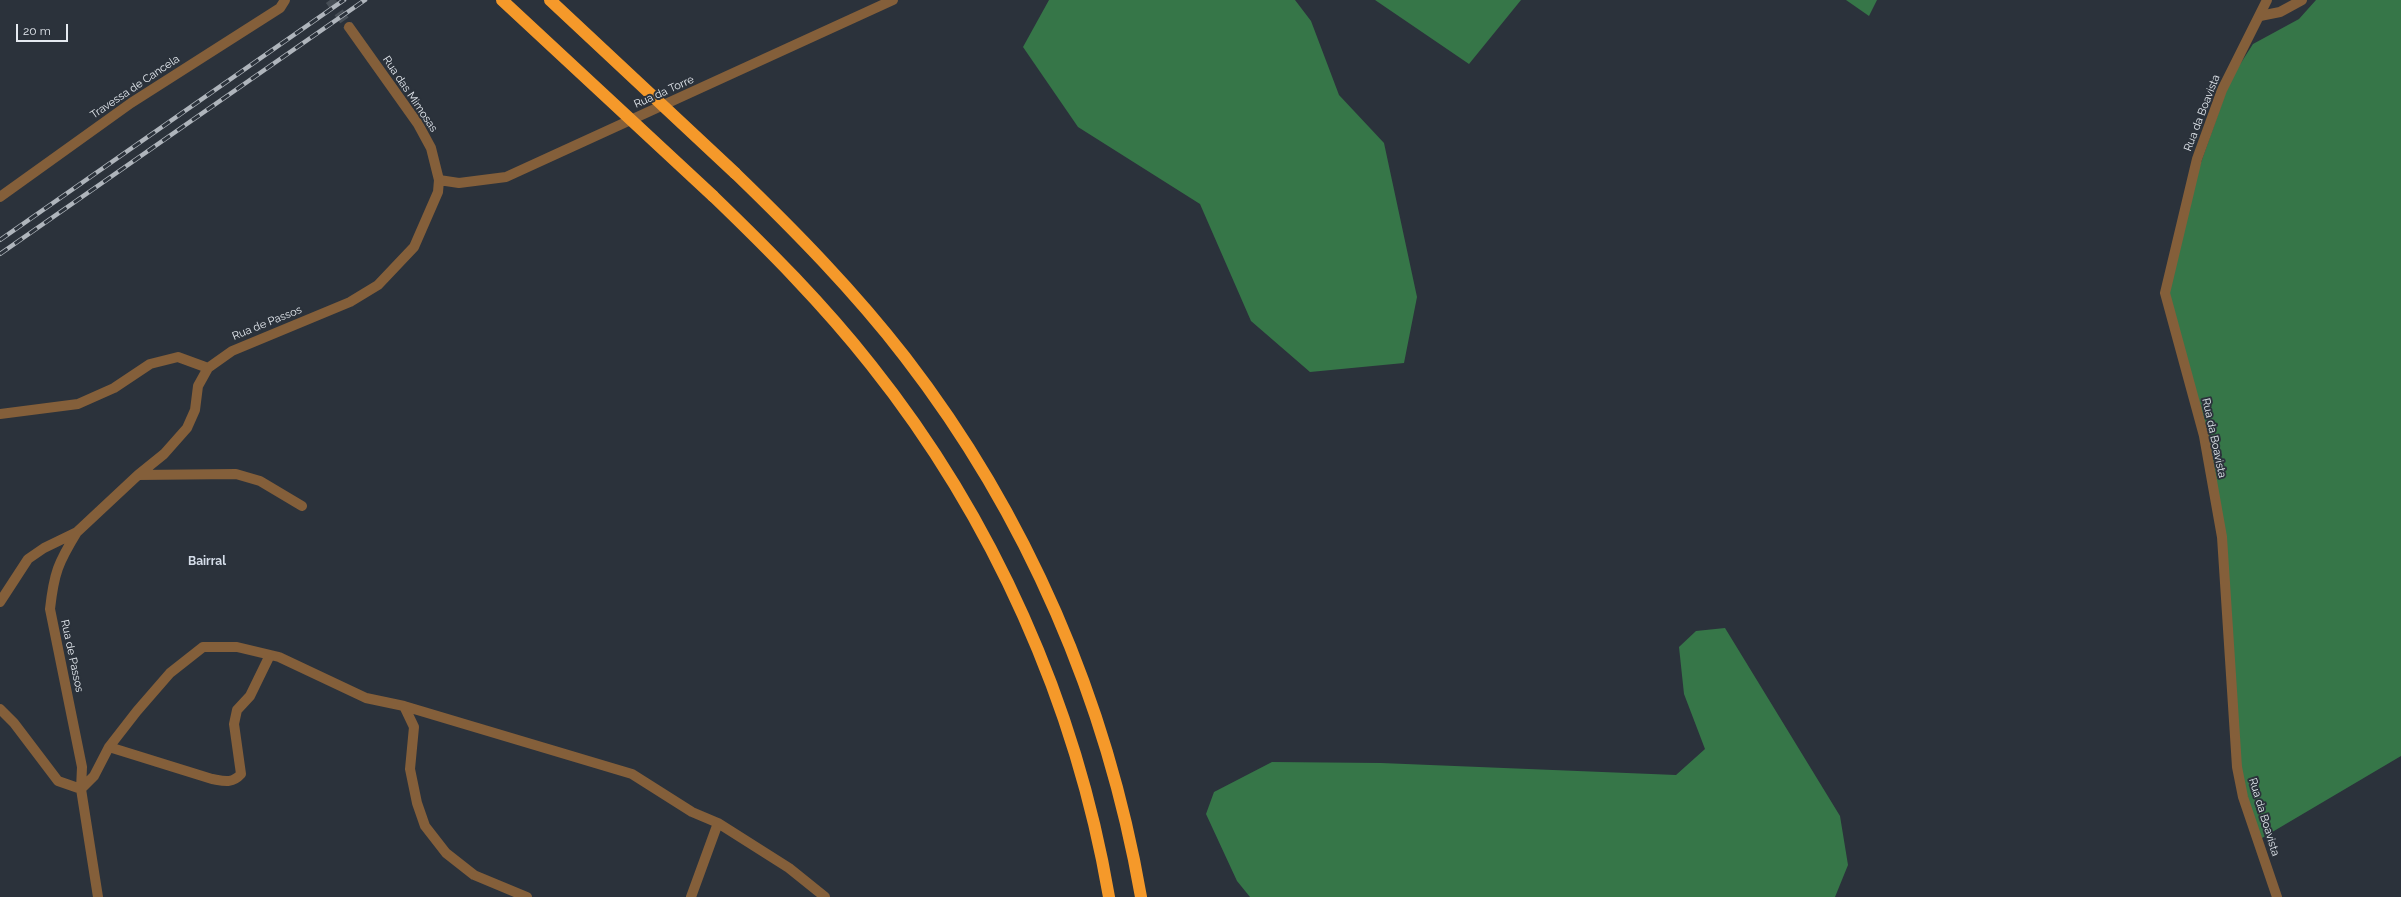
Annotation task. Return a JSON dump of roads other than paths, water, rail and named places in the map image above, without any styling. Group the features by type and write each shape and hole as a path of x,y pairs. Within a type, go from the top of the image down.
{"highway":[{"path":"502,0 713,196 802,286 871,365 937,456 975,520 1022,613 1053,689 1088,799 1109,897"},
{"path":"550,0 735,173 822,260 890,338 950,420 1004,507 1041,578 1081,672 1115,776 1132,846 1141,897"}],"street":[{"name":"Travessa de Cancela","path":"0,196 130,103 280,8 285,0"},
{"name":"Rua da Torre","path":"440,180 460,183 506,177 893,0"},
{"name":"Rua da Boavista","path":"2267,0 2222,90 2197,159 2165,293 2204,436 2222,537 2237,767 2243,796 2277,897"},
{"path":"2260,16 2280,12 2302,0"},
{"name":"Rua das Mimosas","path":"349,27 418,124 431,148 440,180"},
{"name":"Rua de Passos","path":"98,897 81,789 82,767 50,609 53,583 59,561 77,532 138,475 164,454 187,428 195,410 198,386 208,368 232,351 350,302 378,285 414,247 434,204 440,180"},
{"path":"0,414 78,404 114,388 150,364 178,358 208,368"},
{"path":"138,475 236,474 260,481 302,506"},
{"name":"Rua de Passos","path":"0,602 28,559 44,548 77,532"},
{"path":"0,709 14,723 58,781 81,789 94,776 109,747 170,673 203,647 237,647 279,657 366,698 404,706 632,774 692,812 718,824 789,868 825,897"},
{"path":"109,747 212,779 228,782 236,780 241,774 234,724 237,710 250,696 270,655"},
{"path":"404,706 414,728 410,769 417,803 425,826 446,853 474,875 527,897"},
{"path":"691,897 718,824"}],"tunnel":[{"path":"330,0 349,27"}],"railway":[{"path":"0,240 344,0"},
{"path":"0,254 365,0"}],"district":[{"name":"Bairral","path":"207,561"}]}
